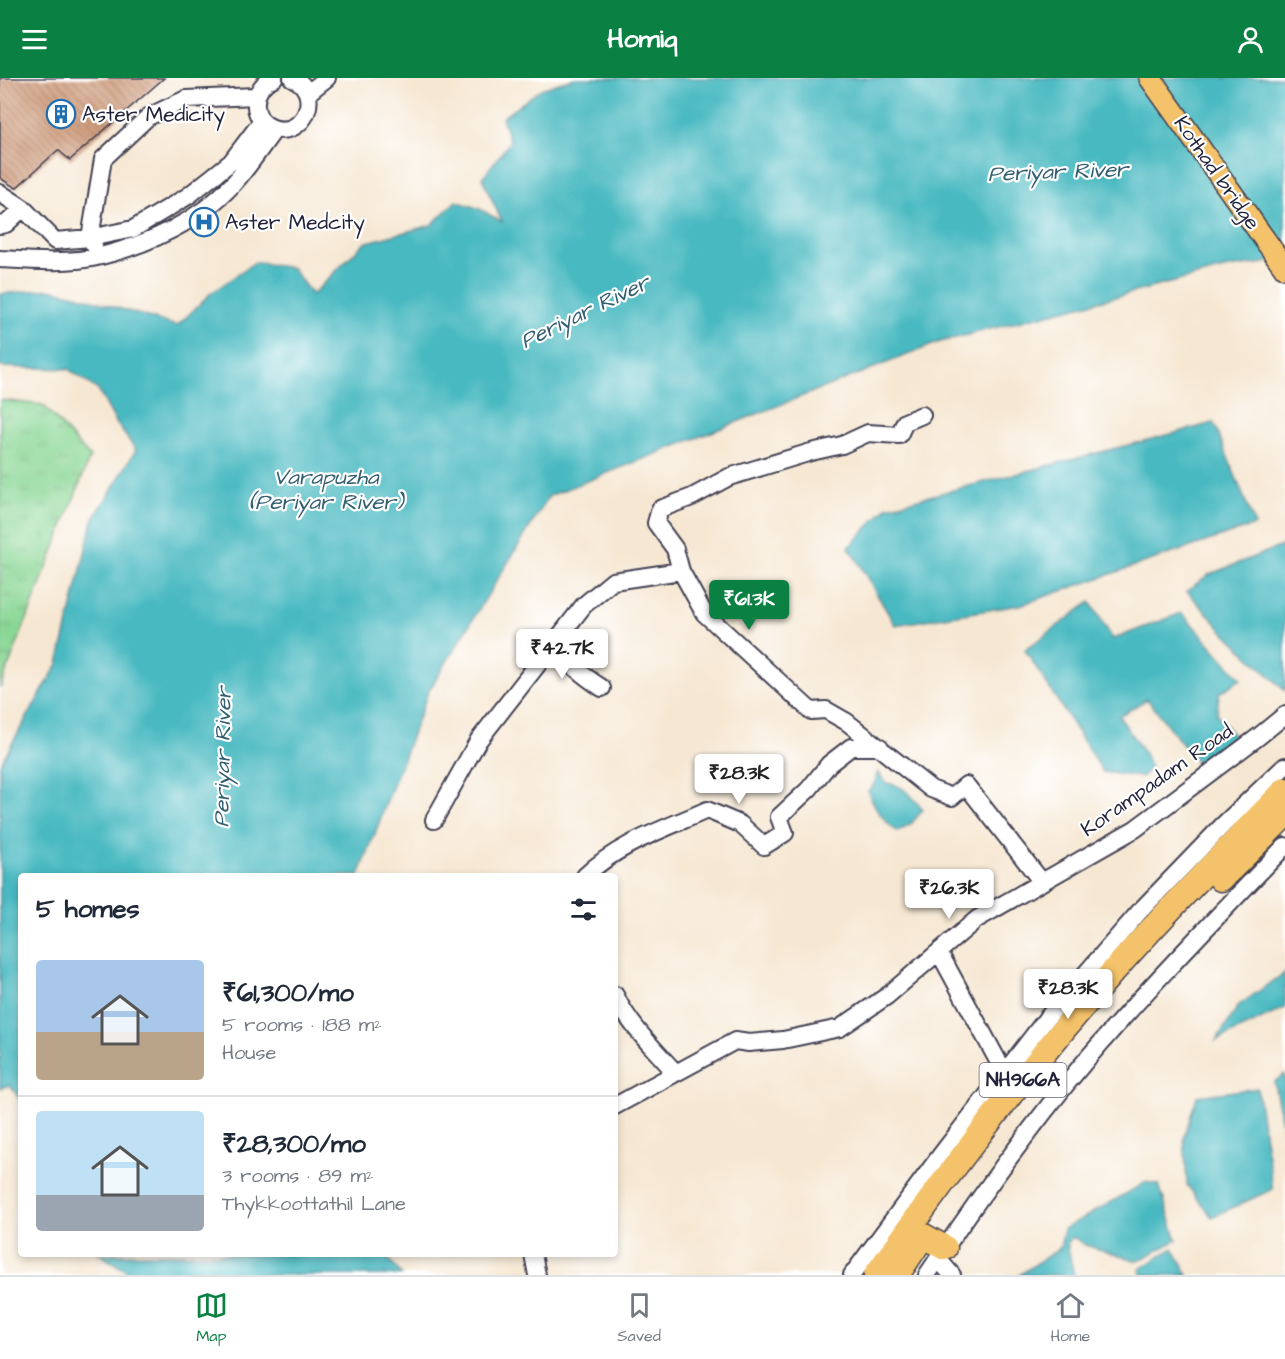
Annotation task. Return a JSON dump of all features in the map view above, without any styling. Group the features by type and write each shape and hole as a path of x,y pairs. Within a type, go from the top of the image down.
{"highway":[{"name":"NH966A","path":"897,1275 949,1201 1061,1057 1190,899 1285,790"},
{"name":"NH966A","path":"876,1275 920,1198 1111,974 1190,899 1285,815"},
{"path":"924,1236 941,1254"}],"main road":[{"name":"Kothad bridge","path":"1150,78 1285,268"}],"street":[{"path":"268,129 255,105 256,96 261,87 274,78"},
{"path":"308,93 327,78"},
{"path":"0,193 23,208 56,241 90,238 134,229 188,196 268,129 285,130 302,121 308,113 308,93 296,79"},
{"path":"100,256 90,238 103,159 148,117 186,99 256,96"},
{"path":"0,259 46,261 100,256 162,235 200,213 233,184 268,129"},
{"path":"0,225 6,224 23,208"},
{"path":"922,415 905,422 899,435 868,433 842,445 729,477 692,497 660,509 656,523 675,549 681,571 704,613 812,711 826,710 847,722 932,789 952,797 966,785 1042,882"},
{"path":"434,820 478,741 584,605 613,581 681,571"},
{"path":"555,642 564,658 580,674 602,688"},
{"name":"Korampadam Road","path":"618,1104 735,1041 749,1043 783,1040 840,1028 887,996 977,919 1135,829 1285,715"},
{"path":"588,873 596,865 647,834 707,810 740,824 764,846 784,832 779,817 809,789 829,764 851,747 880,747"},
{"path":"852,1275 920,1198 1004,1072 1047,1018 1140,912 1224,824 1285,766"},
{"path":"927,1275 1005,1163 1087,1060 1179,956 1285,846"},
{"path":"939,952 1004,1072"},
{"path":"618,1007 676,1073"},
{"path":"941,1254 952,1275"},
{"path":"534,1257 537,1275"}],"green space":[{"path":"0,400 43,405 90,457 0,688"}],"water":[{"name":"Varapuzha (Periyar River)","path":"575,78 1285,78 1285,260 1228,268 940,342 549,496 428,692 360,873 18,873 18,1097 10,1085 0,1088 0,764 58,664 93,520 136,450 117,424 98,390 68,369 0,367 0,294 50,289 177,326 210,294 255,262 292,268 312,295 364,243 431,225 456,201 480,209 502,222 482,178 510,142 502,118 541,89"},
{"path":"1214,423 1255,525 1020,605 895,625 849,547 887,507"},
{"path":"1284,545 1285,691 1223,631 1187,591 1208,575"},
{"path":"1090,602 1113,639 1182,613 1241,679 1219,693 1217,714 1234,736 1197,763 1147,699 1119,716 1144,753 1151,768 1141,777 1103,772 1025,650"},
{"path":"878,772 886,783 898,786 907,792 923,810 911,824 898,832 880,814 868,791 874,784"},
{"path":"1285,973 1285,1008 1216,1041 1239,1005"},
{"path":"1285,1074 1285,1140 1274,1082"},
{"path":"1257,1088 1273,1189 1212,1217 1187,1185 1184,1137 1197,1096"},
{"path":"1146,1182 1159,1185 1177,1240 1138,1261 1085,1245 1073,1237 1067,1243 1074,1275 1019,1275 1060,1248 1064,1229"},
{"path":"1173,1248 1188,1275 1141,1275 1140,1269"},
{"path":"104,1257 387,1257 402,1275 133,1275"}],"building":[{"name":"Aster Medicity","path":"0,78 164,78 70,160 58,150 16,188 0,178"}],"place":[{"name":"Aster Medicity","path":"61,114"},
{"name":"Aster Medcity","path":"204,222"}],"water label":[{"name":"Periyar River","path":"1058,172"},
{"name":"Periyar River","path":"585,312"},
{"name":"Periyar River","path":"223,757"}]}
